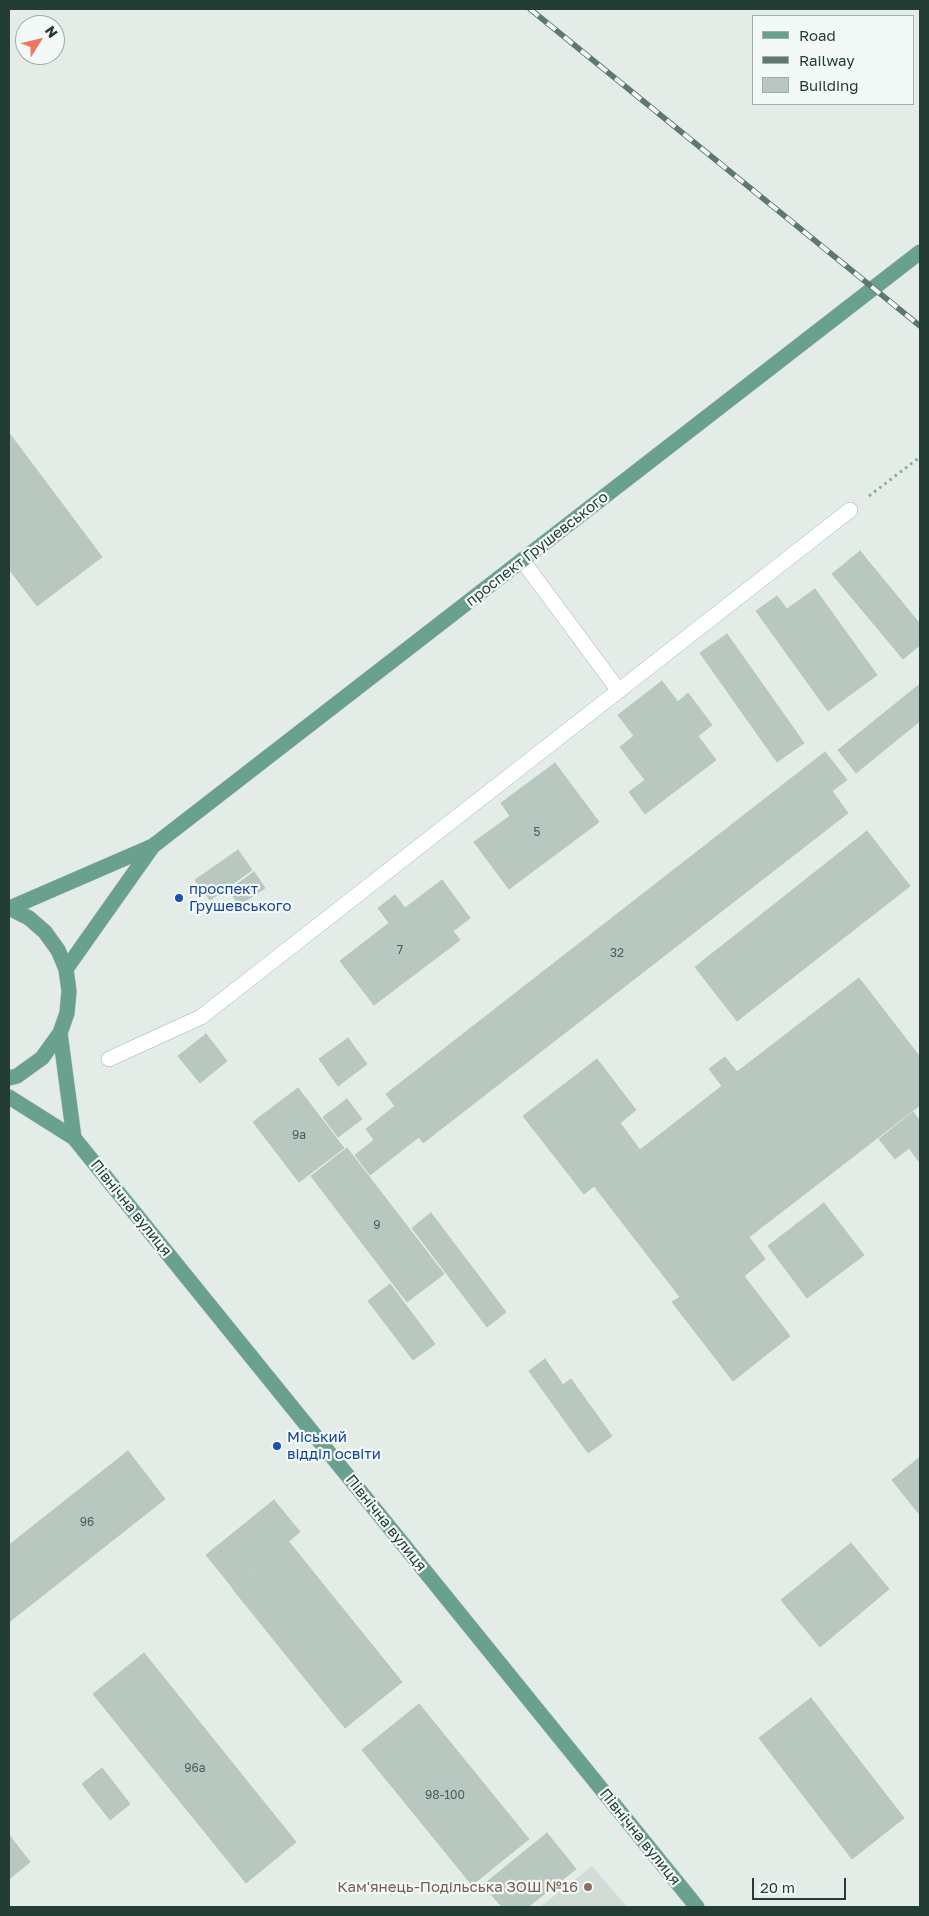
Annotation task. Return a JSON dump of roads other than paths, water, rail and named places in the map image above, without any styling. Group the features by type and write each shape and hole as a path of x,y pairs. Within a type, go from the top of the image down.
{"main road":[{"name":"проспект Грушевського","path":"9,908 154,846 920,252"},
{"name":"проспект Грушевського","path":"66,969 154,846"},
{"path":"9,908 29,918 45,932 58,950 66,969 69,991 67,1013 60,1033 42,1058 17,1076 9,1078"},
{"path":"60,1033 74,1138"},
{"name":"Північна вулиця","path":"9,1097 74,1138 697,1907"}],"lane":[{"path":"108,1060 201,1016 850,510"},
{"path":"522,560 619,691"}],"railway":[{"path":"530,9 920,326"}],"place":[{"name":"проспект Грушевського","path":"179,898"},
{"name":"Міський відділ освіти","path":"277,1446"},
{"name":"Кам'янець-Подільська ЗОШ №16","path":"588,1887"}]}
